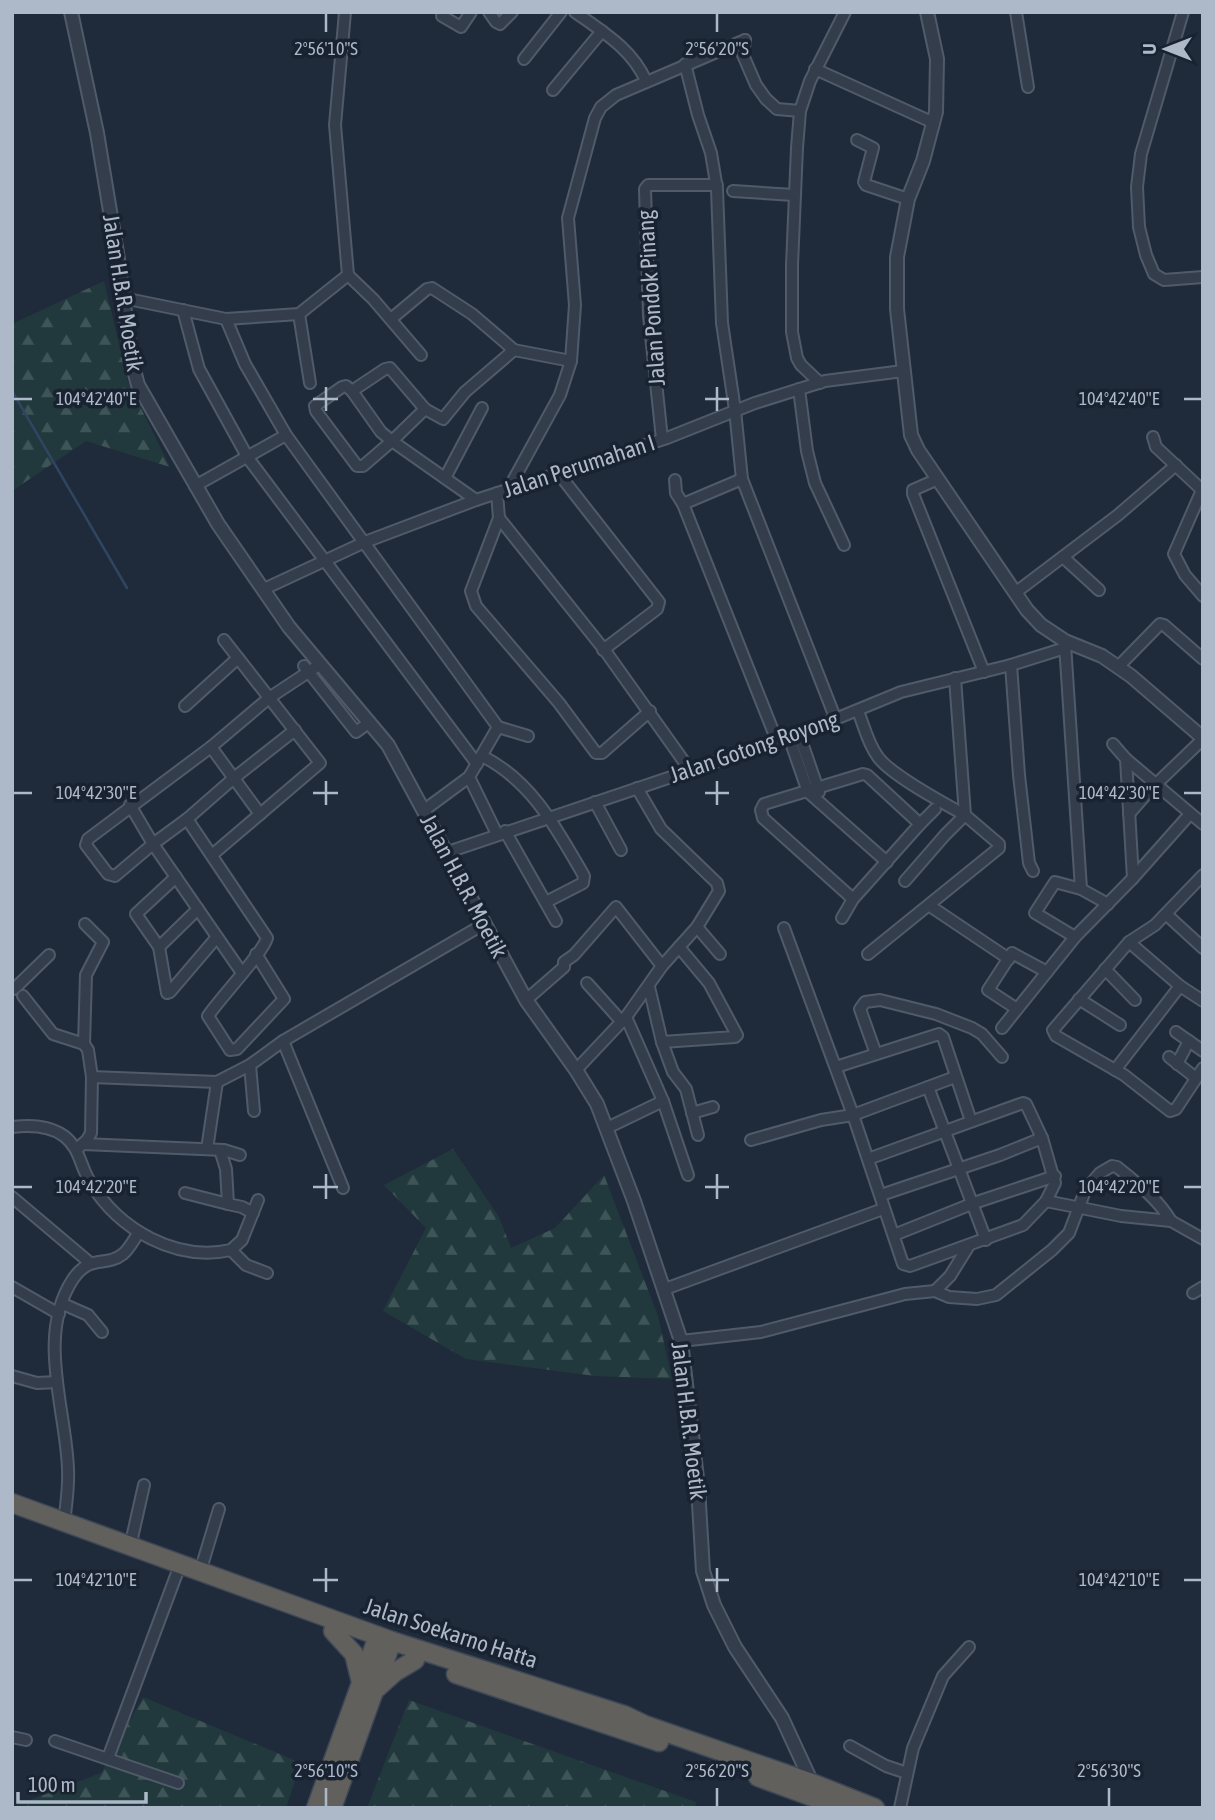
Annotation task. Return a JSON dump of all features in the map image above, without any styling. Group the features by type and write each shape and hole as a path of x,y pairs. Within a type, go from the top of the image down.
{"highway":[{"name":"Jalan Soekarno Hatta","path":"12,1503 383,1643 415,1660 572,1712 837,1807"},
{"name":"Jalan Soekarno Hatta","path":"12,1514 334,1631 383,1643 624,1715 875,1808"},
{"path":"332,1808 367,1687 355,1654 334,1631"},
{"path":"316,1808 383,1643"},
{"path":"367,1687 386,1679 415,1660"}],"street":[{"name":"Jalan H.B.R. Moetik","path":"71,12 98,143 131,359 138,385 195,486 264,589 309,668 370,722 394,755 526,1000 597,1104 681,1341 698,1487 704,1571 714,1605 735,1647 782,1718 811,1783"},
{"path":"345,12 335,125 348,275 361,286 421,355"},
{"path":"442,16 461,27 471,12"},
{"path":"489,12 500,24 512,12"},
{"path":"524,59 561,12"},
{"path":"575,12 628,53 646,80"},
{"path":"820,383 801,365 793,341 794,195 800,111 815,69 845,12"},
{"path":"927,12 937,59 938,99 923,161 908,199 897,257 897,309 911,435 918,450 1015,593 1041,625 1065,645 1102,656 1118,667 1203,739 1129,814"},
{"path":"1016,12 1028,87"},
{"path":"1183,12 1141,154 1137,187 1139,227 1154,274 1164,279 1203,276"},
{"path":"553,90 602,31"},
{"path":"509,488 561,396 571,361 575,305 569,233 570,206 600,107 616,95 646,80 745,40 743,55 756,85 766,99 777,109 800,111"},
{"path":"685,64 711,153 716,185 722,313 742,479 836,720"},
{"path":"815,69 934,124"},
{"path":"857,140 873,149 864,184 908,199"},
{"name":"Jalan Pondok Pinang","path":"662,439 649,316 645,189 648,185 716,185"},
{"path":"733,191 794,195"},
{"path":"123,298 226,319 299,314 348,275"},
{"path":"391,319 427,289 432,288 472,314 514,350 571,361"},
{"path":"183,310 199,369 248,458 479,760 523,785 550,817 584,880 546,902"},
{"path":"299,314 310,383"},
{"path":"226,319 245,364 286,435 498,727 528,736"},
{"path":"352,391 390,368 425,409 442,419 465,392 514,350"},
{"name":"Jalan Perumahan I","path":"264,589 365,542 509,488 662,439 735,410 820,383 903,371"},
{"path":"425,409 392,441 363,466 355,465 315,407 346,386 381,432 392,441 476,500"},
{"path":"799,389 807,451 815,482 844,545"},
{"path":"445,478 482,408"},
{"path":"195,486 286,435"},
{"path":"1153,437 1156,447 1202,490 1174,554 1185,575 1203,596"},
{"path":"1015,593 1118,515 1176,465"},
{"path":"559,474 659,602 657,609 603,650"},
{"path":"683,504 742,479"},
{"path":"938,479 913,490 913,494 984,672"},
{"path":"675,480 676,494 683,504 777,741"},
{"path":"497,493 499,517 472,587 476,606 559,702 596,752 603,753 650,711"},
{"path":"499,517 650,711 690,770"},
{"path":"1063,557 1099,590"},
{"path":"1118,667 1160,624 1203,659"},
{"path":"212,855 320,765 225,640"},
{"path":"1065,645 1081,889"},
{"name":"Jalan Gotong Royong","path":"445,853 794,735 901,692 984,672 1065,645"},
{"path":"185,706 239,658"},
{"path":"1011,664 1019,775 1029,863 1033,871"},
{"path":"295,730 233,778 187,820 113,876 108,874 86,845 88,839 130,805 211,747 309,668"},
{"path":"905,881 965,815 955,678"},
{"path":"858,711 872,748 884,764 965,815 999,844 999,850 868,954"},
{"path":"423,811 469,777 498,727"},
{"path":"794,735 813,790 824,808 887,862"},
{"path":"1112,744 1203,824"},
{"path":"211,747 260,814"},
{"path":"1126,759 1133,878"},
{"path":"853,899 761,814 764,804 865,774 920,824"},
{"path":"469,777 556,921"},
{"path":"576,1070 624,1019 662,967 697,927 720,887 661,828 637,788"},
{"path":"595,802 621,850"},
{"path":"130,805 153,844 242,972"},
{"path":"842,918 853,899 935,809"},
{"path":"1002,1028 1075,937 1190,814"},
{"path":"187,820 266,937 266,943 256,954 208,1016 230,1050 237,1049 284,999 256,954"},
{"path":"1189,1041 1173,1060 1199,1073 1176,1109 1171,1112 1115,1070 1054,1033 1053,1028 1129,942 1167,915 1203,875"},
{"path":"176,877 136,912 136,917 159,947 167,992 169,993 217,937"},
{"path":"1075,937 1035,913 1055,881 1081,889 1108,904"},
{"path":"930,906 1009,958"},
{"path":"526,1000 564,967 564,962 574,955 616,907 662,967"},
{"path":"159,947 198,909"},
{"path":"1167,915 1201,945"},
{"path":"80,1147 90,1136 92,1077 90,1057 84,1044 86,975 103,942 85,924"},
{"path":"92,1077 218,1082 484,924"},
{"path":"697,927 720,954"},
{"path":"784,928 853,1115 902,1262 907,1266 968,1247 1023,1225 1046,1201 1055,1186 1055,1176 1042,1138 1026,1104 1023,1103 868,1159"},
{"path":"1129,942 1180,986 1203,1001"},
{"path":"662,1042 737,1035 705,976 679,947"},
{"path":"1017,1009 988,990 1012,953 1047,972"},
{"path":"12,1004 16,991 49,955"},
{"path":"1105,969 1135,1000"},
{"path":"587,983 624,1019 663,1101 688,1175"},
{"path":"1115,1070 1180,986"},
{"path":"649,987 662,1042 673,1072 686,1089 698,1135"},
{"path":"16,991 53,1034 84,1044"},
{"path":"1079,999 1120,1025"},
{"path":"876,1054 860,1009 865,1002 880,1000 936,1014 972,1028 991,1043 1002,1058"},
{"path":"1176,1032 1203,1051"},
{"path":"835,1067 939,1034 943,1037 954,1077 971,1121"},
{"path":"283,1041 343,1188"},
{"path":"250,1065 254,1111"},
{"path":"751,1140 821,1120 853,1115 954,1077"},
{"path":"207,1149 218,1082"},
{"path":"928,1087 986,1240"},
{"path":"607,1128 663,1101"},
{"path":"692,1113 713,1107"},
{"path":"12,1127 34,1126 55,1131 80,1147 207,1149 240,1155"},
{"path":"881,1195 1042,1138"},
{"path":"80,1147 85,1175 118,1215 139,1232 182,1251 231,1250 242,1240 258,1200"},
{"path":"220,1150 226,1169 228,1204"},
{"path":"681,1341 761,1332 881,1299 935,1291 949,1297 976,1299 1001,1292 1069,1233 1091,1182 1100,1173 1115,1166 1146,1191 1171,1222"},
{"path":"894,1235 974,1203 1055,1176"},
{"path":"185,1193 242,1207 253,1213"},
{"path":"12,1197 89,1262"},
{"path":"1046,1201 1121,1216 1171,1222 1203,1239"},
{"path":"664,1289 883,1209"},
{"path":"64,1523 68,1470 55,1346 61,1309 73,1279 89,1262 111,1259 123,1254 139,1232"},
{"path":"935,1291 950,1276 968,1247"},
{"path":"231,1250 247,1265 267,1273"},
{"path":"12,1287 61,1309 88,1315 102,1332"},
{"path":"12,1376 37,1383 57,1382"},
{"path":"130,1547 144,1485"},
{"path":"200,1572 219,1509"},
{"path":"108,1758 177,1573"},
{"path":"900,1808 913,1748 945,1672 970,1647"},
{"path":"12,1737 26,1740"},
{"path":"55,1741 178,1783"},
{"path":"850,1746 886,1766 907,1773"}],"green space":[{"path":"104,281 128,382 170,467 86,441 12,491 12,324"},
{"path":"453,1149 499,1217 511,1248 555,1228 604,1175 658,1316 672,1379 595,1376 466,1359 383,1311 426,1228 384,1185"},
{"path":"143,1697 301,1763 286,1808 12,1807 101,1773"},
{"path":"409,1700 696,1802 695,1808 367,1808"}],"waterway":[{"path":"12,391 127,588"}]}
